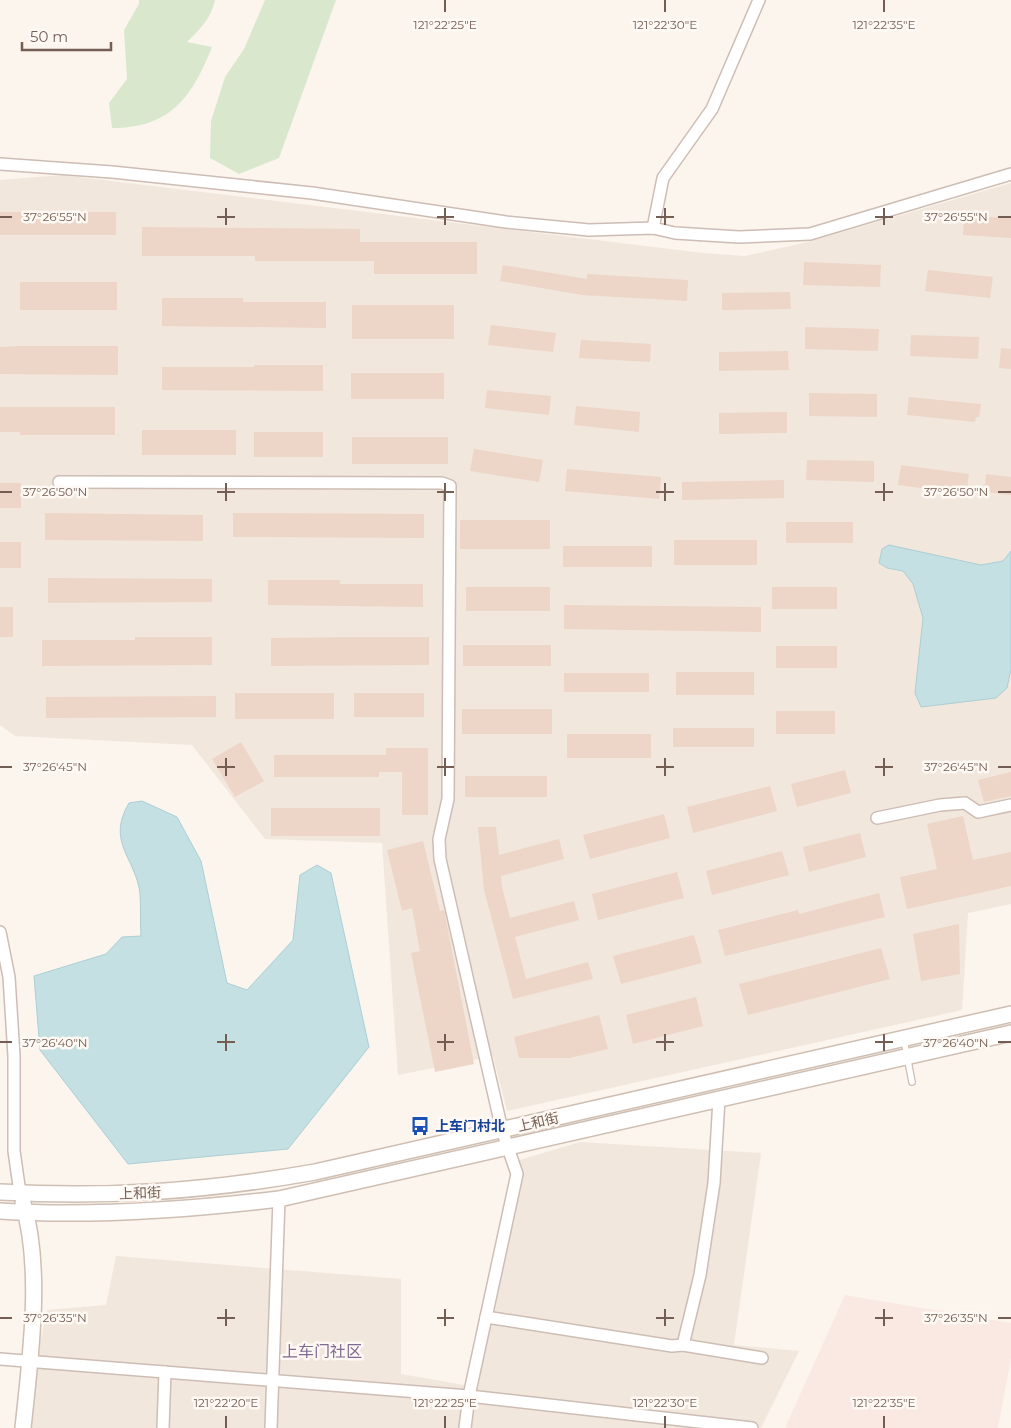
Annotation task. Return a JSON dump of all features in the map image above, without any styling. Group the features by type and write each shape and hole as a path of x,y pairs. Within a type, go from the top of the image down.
{"street":[{"path":"653,228 663,178 712,108 759,0"},
{"path":"0,164 112,172 312,193 506,222 589,230 653,228 675,233 739,237 810,234 1011,174"},
{"path":"59,482 432,483 450,486 448,799 440,840 440,859 502,1130 517,1174 469,1396 465,1428"},
{"path":"877,818 940,805 965,803 978,812 1011,805"},
{"path":"0,932 9,977 14,1056 14,1151 33,1270 33,1325 22,1428"},
{"name":"上和街","path":"0,1192 130,1194 241,1185 315,1172 1011,1014"},
{"name":"上和街","path":"0,1210 131,1211 210,1207 279,1198 1011,1033"},
{"path":"683,1345 702,1266 714,1184 719,1099"},
{"path":"271,1428 279,1198"},
{"path":"486,1317 762,1358"},
{"path":"0,1359 469,1396 752,1428"},
{"path":"163,1428 165,1372"}],"lane":[{"path":"904,1039 912,1082"}],"shaded area":[{"path":"62,175 703,253 745,256 808,242 1011,183 1011,904 968,913 962,1010 507,1111 493,1056 398,1075 382,843 265,839 192,745 15,736 0,725 0,180"},
{"path":"580,1142 761,1153 734,1345 799,1351 761,1428 26,1428 32,1380 47,1310 106,1305 116,1256 401,1279 401,1374 470,1386 516,1161"},
{"path":"845,1295 1011,1323 1011,1358 998,1428 785,1428"}],"green space":[{"path":"139,0 215,0 208,18 187,42 212,47 196,81 177,106 164,116 150,122 132,127 112,128 109,103 127,79 124,30 139,4"},
{"path":"265,0 336,0 279,158 239,174 210,158 211,121 225,77 244,49"}],"water":[{"path":"889,545 981,565 1003,561 1011,551 1011,669 1007,688 996,698 921,707 915,693 923,618 913,584 903,571 887,568 879,563 882,549"},
{"path":"142,801 177,817 201,861 227,983 247,990 293,940 300,875 317,865 331,873 369,1047 288,1149 128,1164 40,1050 34,976 106,954 122,937 141,936 140,893 133,869 124,849 120,828 129,803"}],"building":[{"path":"0,212 116,212 116,235 0,235"},
{"path":"964,216 1011,218 1011,238 963,235"},
{"path":"142,227 360,229 360,242 477,242 477,274 374,274 374,261 255,261 255,256 142,256"},
{"path":"804,262 881,265 880,287 803,285"},
{"path":"503,265 587,279 587,274 688,280 687,301 582,295 500,281"},
{"path":"928,270 993,277 990,298 925,291"},
{"path":"20,282 117,282 117,310 20,310"},
{"path":"790,292 791,309 722,310 722,293"},
{"path":"162,298 243,298 243,302 326,302 326,328 162,326"},
{"path":"352,305 454,305 454,339 352,339"},
{"path":"491,325 556,333 553,352 488,345"},
{"path":"805,327 879,329 878,351 805,349"},
{"path":"911,335 979,337 978,359 910,356"},
{"path":"581,340 651,344 650,362 579,358"},
{"path":"118,346 118,375 0,374 0,347"},
{"path":"1001,348 1011,349 1011,369 999,368"},
{"path":"788,351 789,370 719,371 719,352"},
{"path":"254,365 323,365 323,391 162,390 162,367 254,367"},
{"path":"351,373 444,373 444,399 351,399"},
{"path":"487,390 551,396 549,415 485,408"},
{"path":"809,393 877,394 877,417 809,416"},
{"path":"909,397 981,404 979,417 976,417 975,422 907,415"},
{"path":"576,406 640,412 639,432 574,425"},
{"path":"0,407 115,407 115,435 20,435 20,432 0,432"},
{"path":"787,412 787,433 719,434 719,413"},
{"path":"142,430 236,430 236,455 142,455"},
{"path":"254,432 323,432 323,457 254,457"},
{"path":"352,437 448,437 448,464 352,464"},
{"path":"474,449 543,460 539,482 470,471"},
{"path":"807,460 874,461 874,482 806,480"},
{"path":"901,465 969,474 966,494 898,485"},
{"path":"567,469 661,477 659,499 565,491"},
{"path":"986,474 1011,477 1011,495 984,492"},
{"path":"784,480 784,498 682,500 682,482"},
{"path":"0,483 21,483 21,508 0,508"},
{"path":"45,513 203,515 203,541 45,540"},
{"path":"233,513 424,514 424,538 233,537"},
{"path":"460,520 550,520 550,549 460,549"},
{"path":"786,522 853,522 853,543 786,543"},
{"path":"674,540 757,540 757,565 674,565"},
{"path":"0,542 21,542 21,568 0,568"},
{"path":"563,546 652,546 652,567 563,567"},
{"path":"48,578 212,579 212,602 48,603"},
{"path":"268,580 340,580 340,584 423,584 423,607 268,605"},
{"path":"466,587 550,587 550,611 466,611"},
{"path":"772,587 837,587 837,609 772,609"},
{"path":"564,605 761,607 761,632 564,629"},
{"path":"0,607 13,607 13,637 0,637"},
{"path":"135,637 212,637 212,665 42,666 42,640 135,640"},
{"path":"429,637 429,665 271,666 271,638"},
{"path":"463,645 551,645 551,666 463,666"},
{"path":"776,646 837,646 837,668 776,668"},
{"path":"676,672 754,672 754,695 676,695"},
{"path":"564,673 649,673 649,692 564,692"},
{"path":"235,693 334,693 334,719 235,719"},
{"path":"354,693 424,693 424,717 354,717"},
{"path":"216,696 216,717 46,718 46,697"},
{"path":"462,709 552,709 552,734 462,734"},
{"path":"776,711 835,711 835,734 776,734"},
{"path":"673,728 754,728 754,747 673,747"},
{"path":"567,734 651,734 651,758 567,758"},
{"path":"241,742 264,781 235,797 212,759"},
{"path":"386,748 428,748 428,815 402,815 402,772 379,772 379,777 274,777 274,755 386,755"},
{"path":"845,770 851,793 797,807 791,784"},
{"path":"1011,772 1011,796 984,802 978,780"},
{"path":"465,776 547,776 547,797 465,797"},
{"path":"770,786 777,811 693,833 687,807"},
{"path":"271,808 380,808 380,836 271,836"},
{"path":"664,814 670,838 590,859 583,835"},
{"path":"963,816 973,860 1011,852 1011,886 907,909 900,877 937,869 927,824"},
{"path":"478,827 496,827 499,855 559,839 564,859 501,876 502,887 510,918 574,901 579,920 515,937 526,979 588,962 593,979 513,999 484,890"},
{"path":"860,833 866,857 809,872 803,847"},
{"path":"423,841 440,911 444,910 474,1064 435,1072 411,953 420,951 412,908 402,911 387,850"},
{"path":"782,851 789,875 712,895 706,871"},
{"path":"677,872 684,898 598,920 592,894"},
{"path":"879,893 885,917 725,956 718,930 798,910 799,914"},
{"path":"959,924 960,974 921,981 913,934"},
{"path":"694,935 702,963 621,984 613,956"},
{"path":"881,948 890,979 748,1015 739,984"},
{"path":"696,997 703,1026 633,1044 626,1015"},
{"path":"599,1015 608,1049 570,1058 519,1058 514,1037"}],"place":[{"name":"上车门村北","path":"420,1126"}],"district":[{"name":"上车门社区","path":"322,1351"}]}
